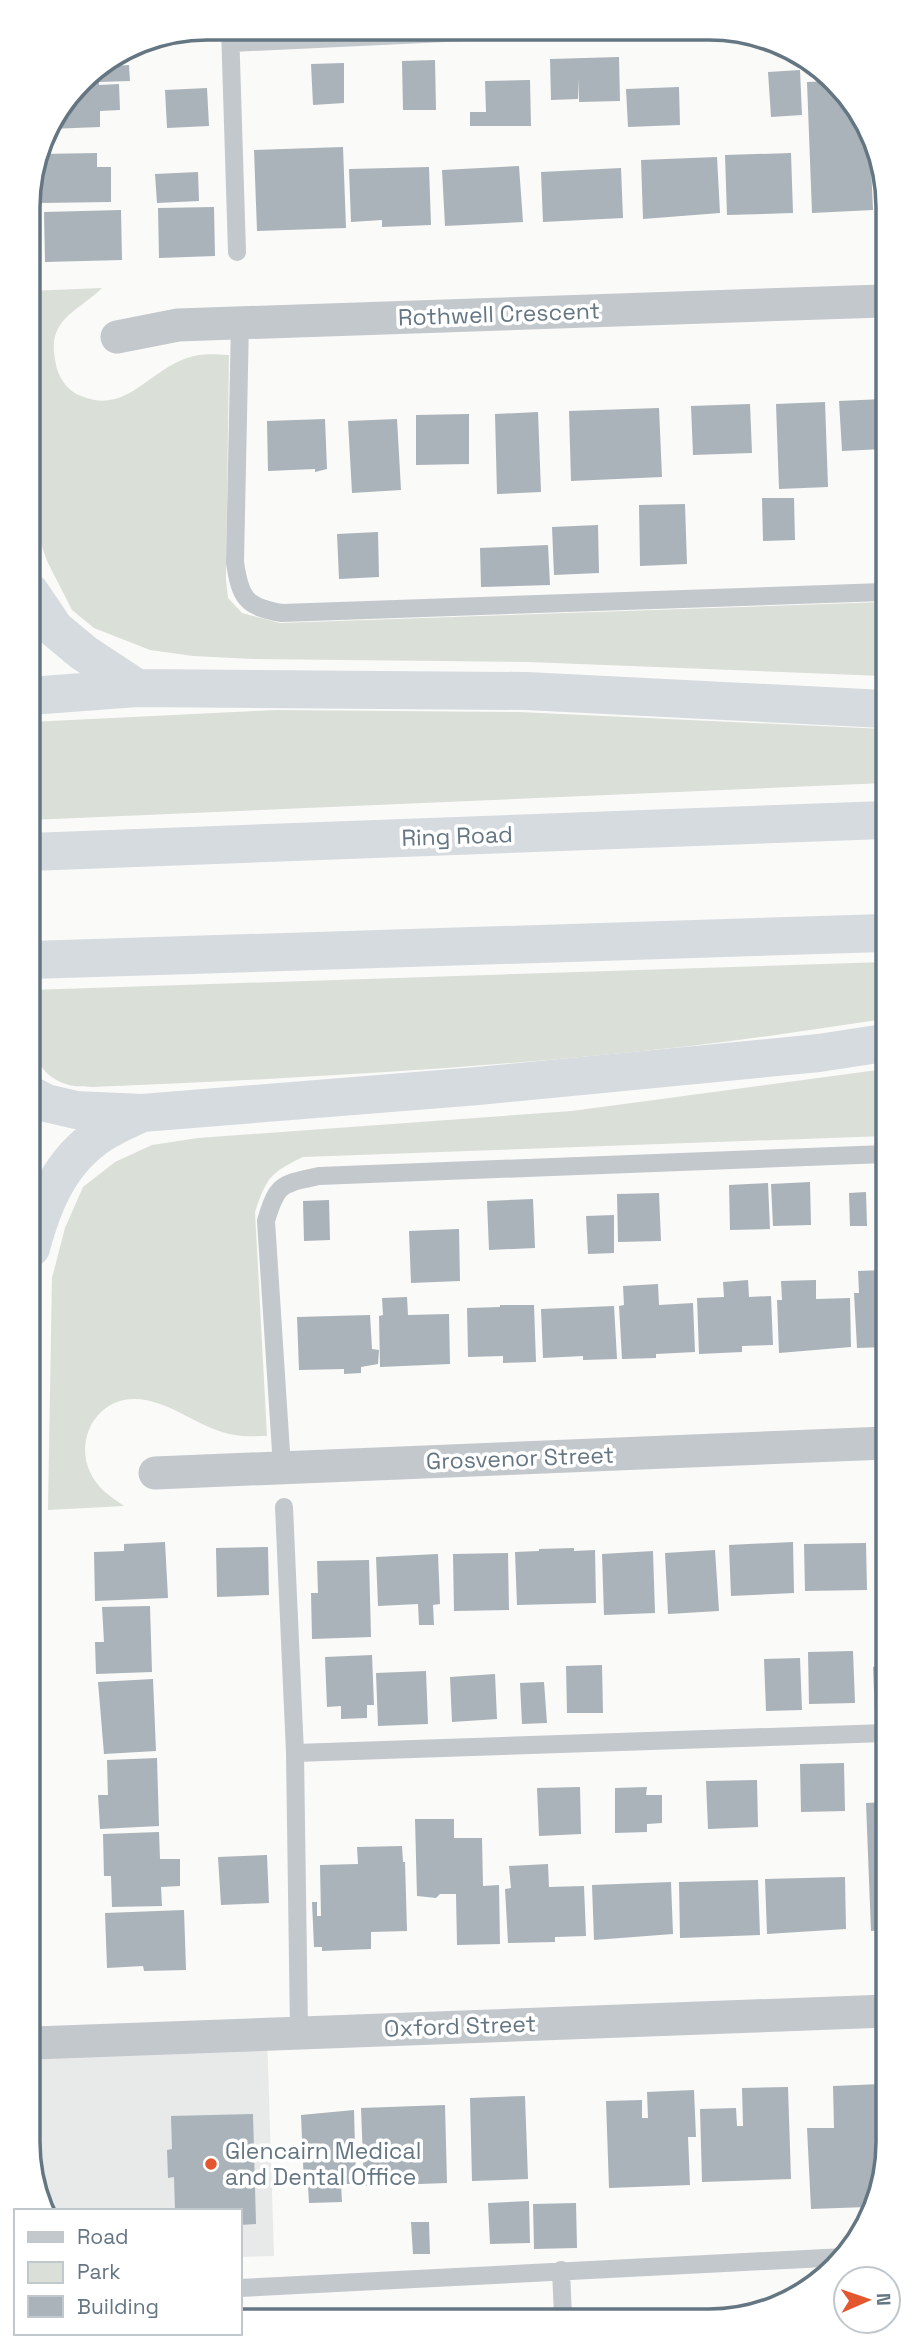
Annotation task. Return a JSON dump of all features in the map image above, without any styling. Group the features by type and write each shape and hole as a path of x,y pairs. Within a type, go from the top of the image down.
{"highway":[{"path":"41,608 55,629 84,653 137,688"},
{"path":"41,695 137,688 526,691 876,709"},
{"name":"Ring Road","path":"41,851 876,820"},
{"path":"41,960 876,933"},
{"path":"41,1100 76,1110 142,1113 491,1084 820,1053 876,1044"},
{"path":"40,1215 51,1188 74,1155 101,1133 142,1113"}],"street":[{"name":"Rothwell Crescent","path":"117,337 178,325 240,322 876,301"},
{"name":"Grosvenor Street","path":"155,1473 875,1443"},
{"name":"Oxford Street","path":"40,2043 875,2011"}],"lane":[{"path":"230,41 237,252"},
{"path":"240,322 235,562 238,581 246,599 258,609 282,613 876,592"},
{"path":"282,1467 266,1221 273,1197 286,1183 319,1175 876,1154"},
{"path":"284,1507 295,1753 299,2032"},
{"path":"295,1753 875,1733"},
{"path":"242,2288 828,2258"},
{"path":"561,2270 563,2309"}],"shaded area":[{"path":"267,2033 274,2256 242,2257 242,2209 54,2209 46,2185 40,2142 40,2043"}],"green space":[{"path":"102,288 64,320 54,339 57,369 66,386 77,394 97,400 111,400 124,396 187,358 213,354 229,355 226,580 228,598 242,613 280,623 876,602 876,676 529,662 193,656 150,650 94,628 72,610 41,543 41,291"},
{"path":"276,710 519,712 876,729 876,783 41,820 41,721"},
{"path":"876,962 876,1020 714,1043 541,1061 92,1087 69,1085 54,1079 41,1065 41,990"},
{"path":"876,1070 876,1136 303,1157 271,1177 255,1212 267,1436 243,1436 222,1432 147,1400 121,1401 99,1414 92,1423 85,1447 86,1460 96,1483 124,1506 48,1510 52,1278 65,1228 83,1187 115,1162 152,1145 198,1138 572,1111"}],"building":[{"path":"619,57 620,101 579,102 579,79 578,99 551,100 550,59"},
{"path":"435,60 436,110 403,110 402,61"},
{"path":"344,63 344,103 313,105 311,64"},
{"path":"129,65 130,81 99,82 99,85 119,84 120,110 100,111 100,127 61,129 89,89 119,66"},
{"path":"800,70 802,115 771,117 768,72"},
{"path":"530,80 531,126 470,126 470,112 486,112 485,81"},
{"path":"807,82 818,82 827,89 853,124 863,143 871,171 873,210 812,213"},
{"path":"679,87 680,125 628,127 626,89"},
{"path":"207,88 209,126 167,128 165,90"},
{"path":"343,147 346,228 257,231 254,150"},
{"path":"97,153 97,167 111,167 111,202 41,203 43,175 49,154"},
{"path":"791,153 793,213 727,215 725,155"},
{"path":"717,157 720,213 643,219 641,160"},
{"path":"519,166 523,222 445,226 442,170"},
{"path":"429,167 431,225 382,227 382,220 351,222 349,169"},
{"path":"621,168 623,218 543,222 541,172"},
{"path":"198,172 199,201 157,203 155,174"},
{"path":"214,207 215,256 159,258 158,208"},
{"path":"121,210 122,260 45,262 44,212"},
{"path":"876,399 876,449 842,451 839,401"},
{"path":"825,402 828,487 779,489 776,404"},
{"path":"750,404 752,453 693,455 691,406"},
{"path":"659,408 662,477 571,481 569,411"},
{"path":"538,412 541,492 497,494 495,414"},
{"path":"469,414 469,464 416,465 416,415"},
{"path":"325,419 327,469 315,472 315,469 268,471 267,421"},
{"path":"397,419 401,490 352,493 348,421"},
{"path":"762,498 794,498 795,540 763,541"},
{"path":"685,504 687,564 640,566 639,505"},
{"path":"598,525 599,573 554,575 552,527"},
{"path":"378,532 379,577 339,579 337,534"},
{"path":"548,545 550,585 481,587 480,548"},
{"path":"810,1182 811,1225 773,1226 771,1184"},
{"path":"768,1183 770,1229 730,1230 729,1185"},
{"path":"866,1192 867,1226 850,1226 849,1193"},
{"path":"659,1193 661,1241 618,1242 617,1194"},
{"path":"533,1199 535,1248 489,1250 487,1201"},
{"path":"329,1200 330,1240 304,1241 303,1201"},
{"path":"614,1215 614,1253 588,1254 586,1216"},
{"path":"459,1229 460,1281 411,1283 409,1231"},
{"path":"875,1270 875,1347 857,1348 854,1293 859,1293 858,1271"},
{"path":"748,1280 749,1297 771,1296 773,1345 742,1346 742,1352 699,1354 697,1298 724,1297 723,1282"},
{"path":"816,1280 816,1299 850,1298 851,1347 779,1353 777,1300 782,1300 781,1281"},
{"path":"658,1284 659,1305 693,1303 695,1352 656,1354 656,1358 622,1359 619,1306 624,1305 623,1286"},
{"path":"407,1297 408,1315 449,1314 450,1364 380,1367 379,1316 383,1315 382,1298"},
{"path":"534,1305 536,1362 503,1363 503,1356 468,1357 467,1308"},
{"path":"614,1306 617,1359 583,1360 583,1356 543,1358 541,1309"},
{"path":"370,1315 372,1349 379,1350 378,1364 361,1367 361,1373 344,1374 344,1369 299,1370 297,1317"},
{"path":"165,1542 168,1598 95,1601 94,1552 124,1551 124,1544"},
{"path":"793,1542 794,1593 731,1596 729,1545"},
{"path":"866,1543 867,1590 805,1591 804,1544"},
{"path":"268,1547 269,1595 217,1597 216,1548"},
{"path":"574,1548 574,1551 595,1550 596,1603 517,1605 515,1552"},
{"path":"715,1550 719,1611 668,1614 665,1553"},
{"path":"653,1551 655,1613 604,1615 602,1554"},
{"path":"508,1553 509,1610 454,1611 453,1554"},
{"path":"438,1554 440,1604 433,1605 434,1625 419,1625 418,1604 378,1606 376,1557"},
{"path":"369,1560 371,1637 312,1639 311,1593 318,1593 317,1561"},
{"path":"150,1606 152,1672 96,1674 95,1642 104,1642 102,1607"},
{"path":"853,1651 855,1703 809,1704 808,1652"},
{"path":"372,1655 374,1705 367,1705 367,1718 341,1719 341,1706 327,1707 325,1657"},
{"path":"800,1658 802,1710 766,1711 764,1659"},
{"path":"602,1665 603,1713 567,1713 566,1666"},
{"path":"875,1666 875,1714 873,1667"},
{"path":"426,1671 428,1724 378,1726 376,1673"},
{"path":"495,1674 497,1719 452,1722 450,1677"},
{"path":"153,1679 156,1751 104,1754 98,1682"},
{"path":"544,1682 547,1723 522,1724 520,1683"},
{"path":"157,1758 159,1826 100,1829 98,1795 108,1795 107,1760"},
{"path":"844,1763 845,1811 801,1812 800,1764"},
{"path":"757,1780 758,1827 708,1829 706,1781"},
{"path":"580,1787 581,1834 539,1836 537,1788"},
{"path":"647,1787 646,1795 662,1795 662,1823 647,1824 647,1832 615,1833 615,1788"},
{"path":"866,1803 875,1803 875,1931 871,1931"},
{"path":"415,1819 454,1819 454,1838 482,1838 483,1886 499,1885 500,1944 457,1945 456,1894 440,1894 436,1898 417,1896"},
{"path":"159,1832 160,1859 180,1859 180,1886 161,1887 162,1906 112,1907 111,1876 104,1876 103,1834"},
{"path":"402,1846 407,1931 371,1932 371,1949 322,1951 322,1947 314,1947 312,1902 317,1902 317,1916 321,1916 320,1865 358,1864 357,1847"},
{"path":"267,1855 269,1903 221,1905 218,1857"},
{"path":"548,1864 549,1887 584,1886 586,1936 555,1937 555,1942 508,1943 505,1889 511,1888 509,1866"},
{"path":"845,1877 846,1929 767,1934 765,1879"},
{"path":"758,1880 760,1935 680,1938 679,1882"},
{"path":"671,1882 673,1934 594,1940 592,1885"},
{"path":"184,1910 186,1970 144,1971 143,1966 107,1968 105,1913"},
{"path":"875,2084 873,2174 862,2207 811,2209 807,2128 834,2128 833,2086"},
{"path":"788,2087 791,2179 702,2182 700,2109 736,2108 737,2126 743,2126 742,2088"},
{"path":"694,2090 696,2137 688,2137 690,2185 609,2188 606,2101 642,2100 642,2118 648,2118 647,2092"},
{"path":"525,2096 528,2179 472,2181 470,2098"},
{"path":"445,2105 447,2183 364,2186 361,2108"},
{"path":"354,2110 356,2184 341,2184 342,2202 309,2203 308,2186 304,2186 301,2115"},
{"name":"Glencairn Medical and Dental Office","path":"253,2114 256,2224 242,2225 242,2209 175,2209 174,2177 168,2178 167,2150 172,2149 171,2116"},
{"path":"529,2201 530,2243 490,2244 488,2203"},
{"path":"576,2203 577,2248 534,2249 533,2204"},
{"path":"411,2222 429,2222 430,2254 413,2254"}],"place":[{"name":"Glencairn Medical and Dental Office","path":"211,2164"}]}
